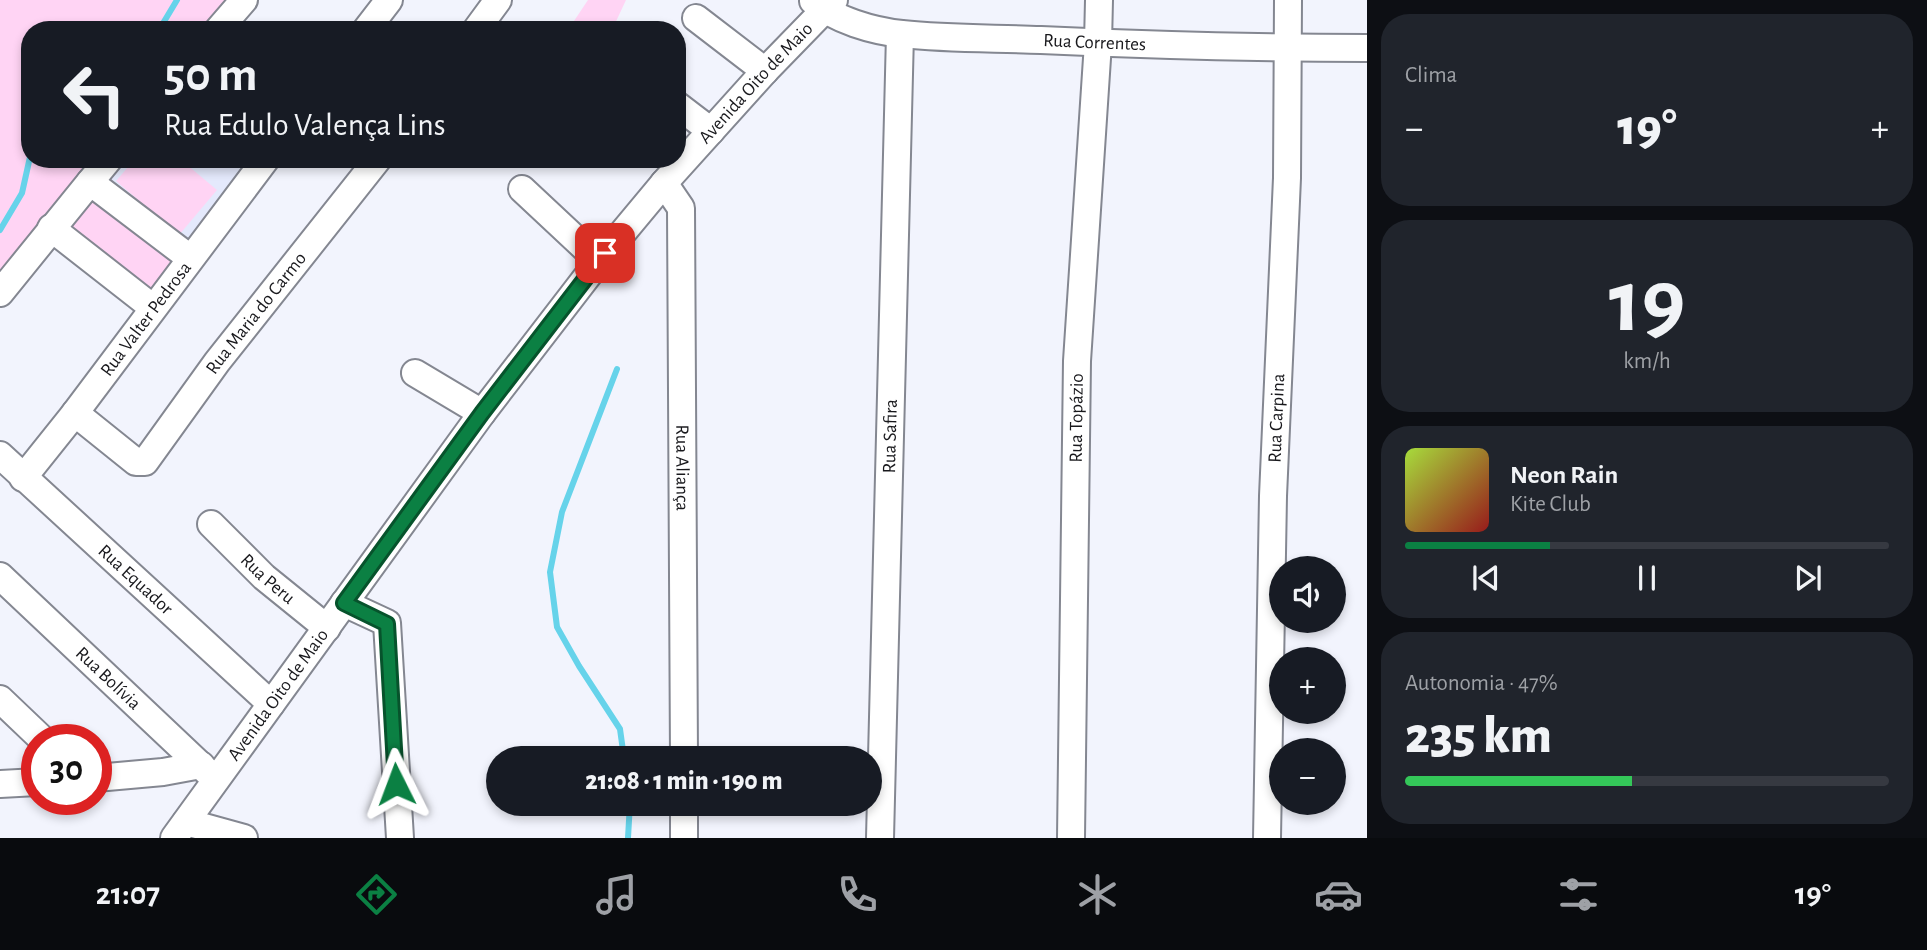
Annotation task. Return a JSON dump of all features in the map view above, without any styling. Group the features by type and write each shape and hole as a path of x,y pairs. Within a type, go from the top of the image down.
{"street":[{"path":"226,21 244,0"},
{"path":"373,21 389,0"},
{"path":"483,21 498,0"},
{"name":"Rua Topázio","path":"1071,838 1077,361 1099,0"},
{"name":"Rua Carpina","path":"1266,838 1273,496 1287,178 1288,0"},
{"name":"Rua Correntes","path":"823,4 868,27 900,34 1098,43 1367,48"},
{"name":"Avenida Oito de Maio","path":"686,159 823,4"},
{"path":"696,18 765,71"},
{"name":"Rua Safira","path":"880,838 900,34"},
{"path":"686,112 711,131"},
{"path":"0,293 102,168"},
{"name":"Rua Valter Pedrosa","path":"23,478 259,168"},
{"name":"Rua Maria do Carmo","path":"75,413 136,462 140,463 149,458 217,362 371,168"},
{"name":"Avenida Oito de Maio","path":"180,830 208,772 271,704 482,413 599,261 678,168"},
{"path":"90,182 190,258"},
{"name":"Rua Aliança","path":"664,183 681,208 684,746"},
{"path":"522,189 599,261"},
{"path":"51,228 152,307"},
{"path":"415,373 482,413"},
{"name":"Rua Equador","path":"0,455 271,704"},
{"name":"Rua Peru","path":"211,524 264,577 327,628"},
{"name":"Rua Bolívia","path":"0,576 208,772"},
{"path":"344,603 387,624 400,838"},
{"path":"0,699 26,724"},
{"path":"112,777 163,772 208,772"},
{"path":"0,784 21,783"},
{"path":"684,816 684,838"},
{"path":"180,830 244,838"}],"shaded area":[{"path":"0,0 233,0 213,21 21,21 21,168 88,168 0,274"},
{"path":"588,0 626,0 616,21 574,21"},
{"path":"116,168 247,168 184,247 102,185"},
{"path":"127,168 191,168 217,190 179,235 116,181"},
{"path":"92,197 174,258 149,291 67,230"}],"waterway":[{"path":"164,21 177,0"},
{"path":"0,230 22,193 28,168"},
{"path":"617,369 562,512 550,572 557,627 620,729 622,746"},
{"path":"628,838 629,816"}],"route":[{"path":"396,784 387,624 344,603 482,413 605,253"}]}
